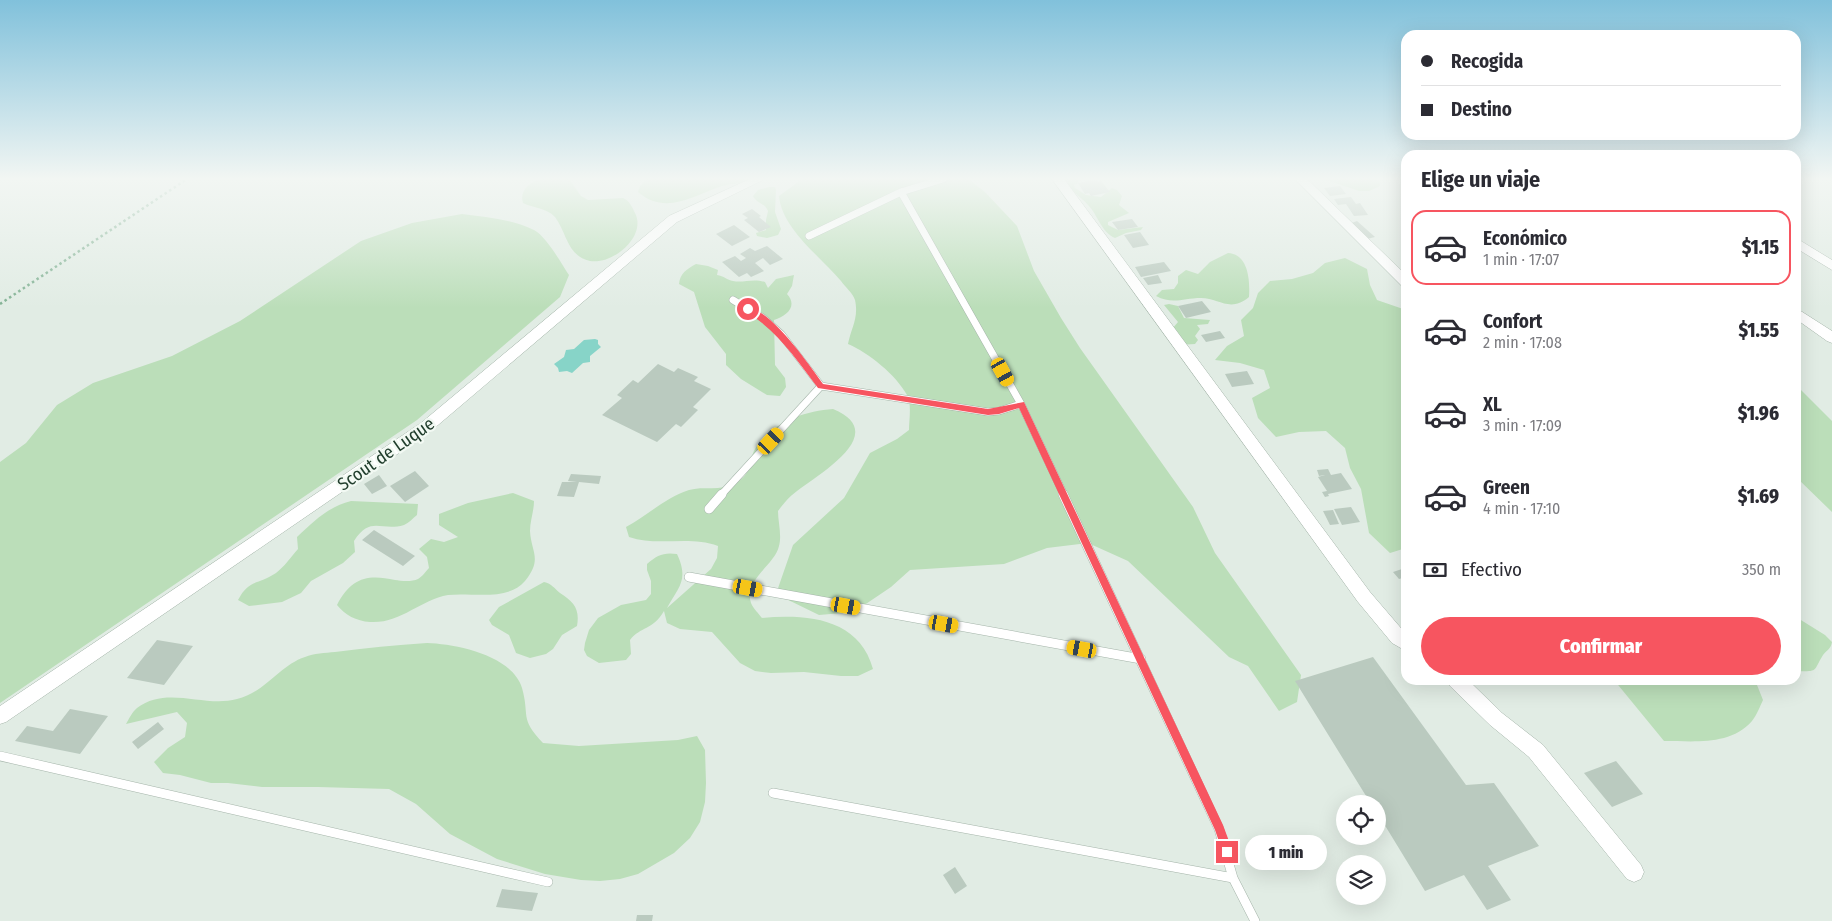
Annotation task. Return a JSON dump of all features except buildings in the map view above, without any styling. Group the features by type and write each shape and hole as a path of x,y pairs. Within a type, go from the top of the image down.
{"street":[{"name":"Scout de Luque","path":"0,716 426,428 669,222"},
{"path":"1089,222 1364,597 1387,625 1401,638"},
{"path":"1345,222 1401,277"},
{"path":"1801,245 1832,266"},
{"path":"1801,316 1832,338"},
{"path":"1461,685 1496,719 1536,751 1634,872"}],"lane":[{"path":"809,236 838,222"},
{"path":"917,222 1022,404 1220,828 1233,878 1255,921"},
{"path":"733,300 763,318 781,334 821,386 988,412 999,411 1022,404"},
{"path":"709,509 821,386"},
{"path":"689,577 1141,660"},
{"path":"0,756 548,882"},
{"path":"773,793 1233,878"}],"path":[{"path":"0,304 122,222"}],"green space":[{"path":"512,222 534,230 539,233 553,250 569,275 560,297 417,420 0,703 0,462 26,443 57,405 93,383 172,356 240,321 361,241 412,223"},
{"path":"637,222 636,231 626,247 618,254 599,261 590,261 577,254 568,243 559,223"},
{"path":"766,222 779,222 781,229 778,235 767,238 757,236 756,233 766,230"},
{"path":"788,222 1013,222 1017,226 1034,271 1080,348 1193,507 1215,553 1301,675 1297,702 1279,711 1248,666 1229,657 1128,561 1088,543 1047,548 1004,564 910,570 891,587 854,612 819,615 776,594 793,545 844,498 870,453 897,439 909,430 910,412 907,395 889,372 865,353 848,344 855,318 856,306 854,297 794,231"},
{"path":"1099,222 1108,222 1108,225 1118,230 1143,227 1141,230 1126,233 1115,238 1103,228"},
{"path":"1228,253 1240,258 1247,270 1249,297 1242,302 1225,304 1201,298 1173,301 1156,296 1162,290 1174,289 1178,283 1178,276 1186,270 1198,274 1210,262"},
{"path":"1345,258 1367,269 1370,285 1377,300 1401,308 1401,550 1390,553 1369,533 1361,489 1350,468 1345,448 1326,431 1299,432 1276,437 1258,418 1252,398 1270,388 1264,370 1240,363 1215,360 1227,346 1244,336 1241,320 1253,308 1258,293 1270,281 1292,279 1313,273 1325,263"},
{"path":"696,264 718,270 717,275 731,280 765,282 768,288 776,279 794,275 792,286 787,294 791,303 790,310 774,320 775,365 785,378 786,387 780,396 767,395 741,379 726,365 726,354 705,327 694,292 679,284 682,274"},
{"path":"1164,305 1178,306 1184,318 1210,320 1208,324 1197,325 1200,329 1195,336 1198,340 1195,344 1178,345 1172,329 1178,322"},
{"path":"1801,390 1832,421 1832,512 1801,482"},
{"path":"833,409 849,419 855,429 853,441 834,463 794,493 778,511 779,546 772,560 751,587 751,603 762,618 796,617 813,619 844,629 856,639 866,652 873,669 858,676 755,671 740,663 712,632 680,629 667,623 664,611 655,622 638,632 630,640 631,654 626,660 599,663 587,656 584,650 585,643 589,630 598,618 621,605 646,600 651,594 651,581 647,564 657,556 668,553 677,554 681,563 681,583 667,608 711,569 717,558 718,546 696,541 640,540 629,537 626,527 681,493 694,489 723,487 734,484 745,476 754,451 772,430 790,419 801,415"},
{"path":"513,493 534,501 530,531 535,556 534,567 518,588 509,592 489,595 448,595 428,602 400,616 381,622 356,619 347,615 337,605 348,589 361,580 385,578 410,581 421,577 429,568 427,557 419,549 431,539 444,542 458,537 439,525 439,514 468,503"},
{"path":"351,501 418,504 417,515 404,525 396,527 371,526 360,533 354,541 355,552 343,563 311,581 301,593 282,602 249,606 238,600 250,585 270,577 282,568 298,549 297,537 309,525 335,507"},
{"path":"544,582 551,585 575,606 578,615 577,626 562,635 553,649 546,654 530,658 516,653 509,635 492,625 489,620 499,607"},
{"path":"1801,620 1825,635 1832,642 1830,648 1816,667 1809,671 1801,671"},
{"path":"427,643 467,649 482,654 507,667 516,677 522,688 528,722 543,743 579,746 678,740 697,736 705,750 705,802 700,822 690,838 674,853 638,874 620,879 581,880 545,874 497,859 450,834 416,804 389,789 262,787 211,783 180,775 163,773 154,762 168,748 185,737 187,723 177,712 126,724 137,708 149,701 161,698 173,697 224,701 247,696 265,685 288,666 312,655"},
{"path":"1618,685 1757,685 1763,700 1752,721 1743,729 1733,735 1711,740 1664,741"}],"water":[{"path":"584,340 598,340 598,344 601,347 590,356 590,362 583,363 572,373 567,371 559,372 554,364 564,357 566,350 574,349"}],"route":[{"path":"748,309 763,318 781,334 821,386 988,412 999,411 1022,404 1220,828 1227,852"}]}
